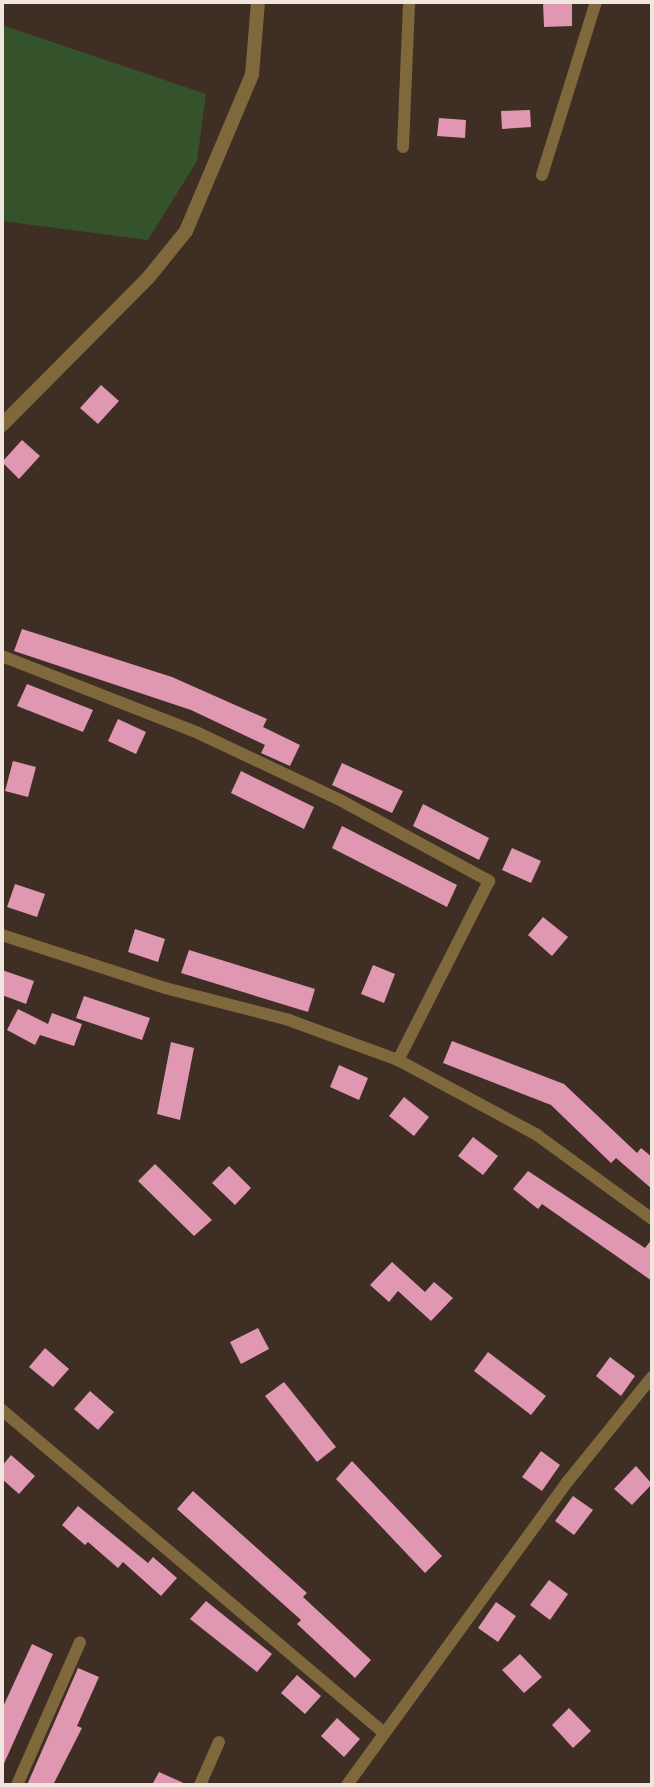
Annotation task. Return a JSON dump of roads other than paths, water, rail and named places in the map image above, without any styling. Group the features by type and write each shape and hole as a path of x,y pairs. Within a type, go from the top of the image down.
{"street":[{"path":"2,425 148,278 186,231 252,75 258,2"},
{"path":"403,147 409,2"},
{"path":"542,175 596,2"},
{"path":"2,656 196,732 340,800 489,881 398,1060"},
{"path":"2,935 165,988 286,1019 398,1060 537,1135 652,1219"},
{"path":"347,1785 382,1731 652,1377"},
{"path":"2,1410 382,1731"},
{"path":"17,1785 80,1642"},
{"path":"200,1785 219,1742"}]}
